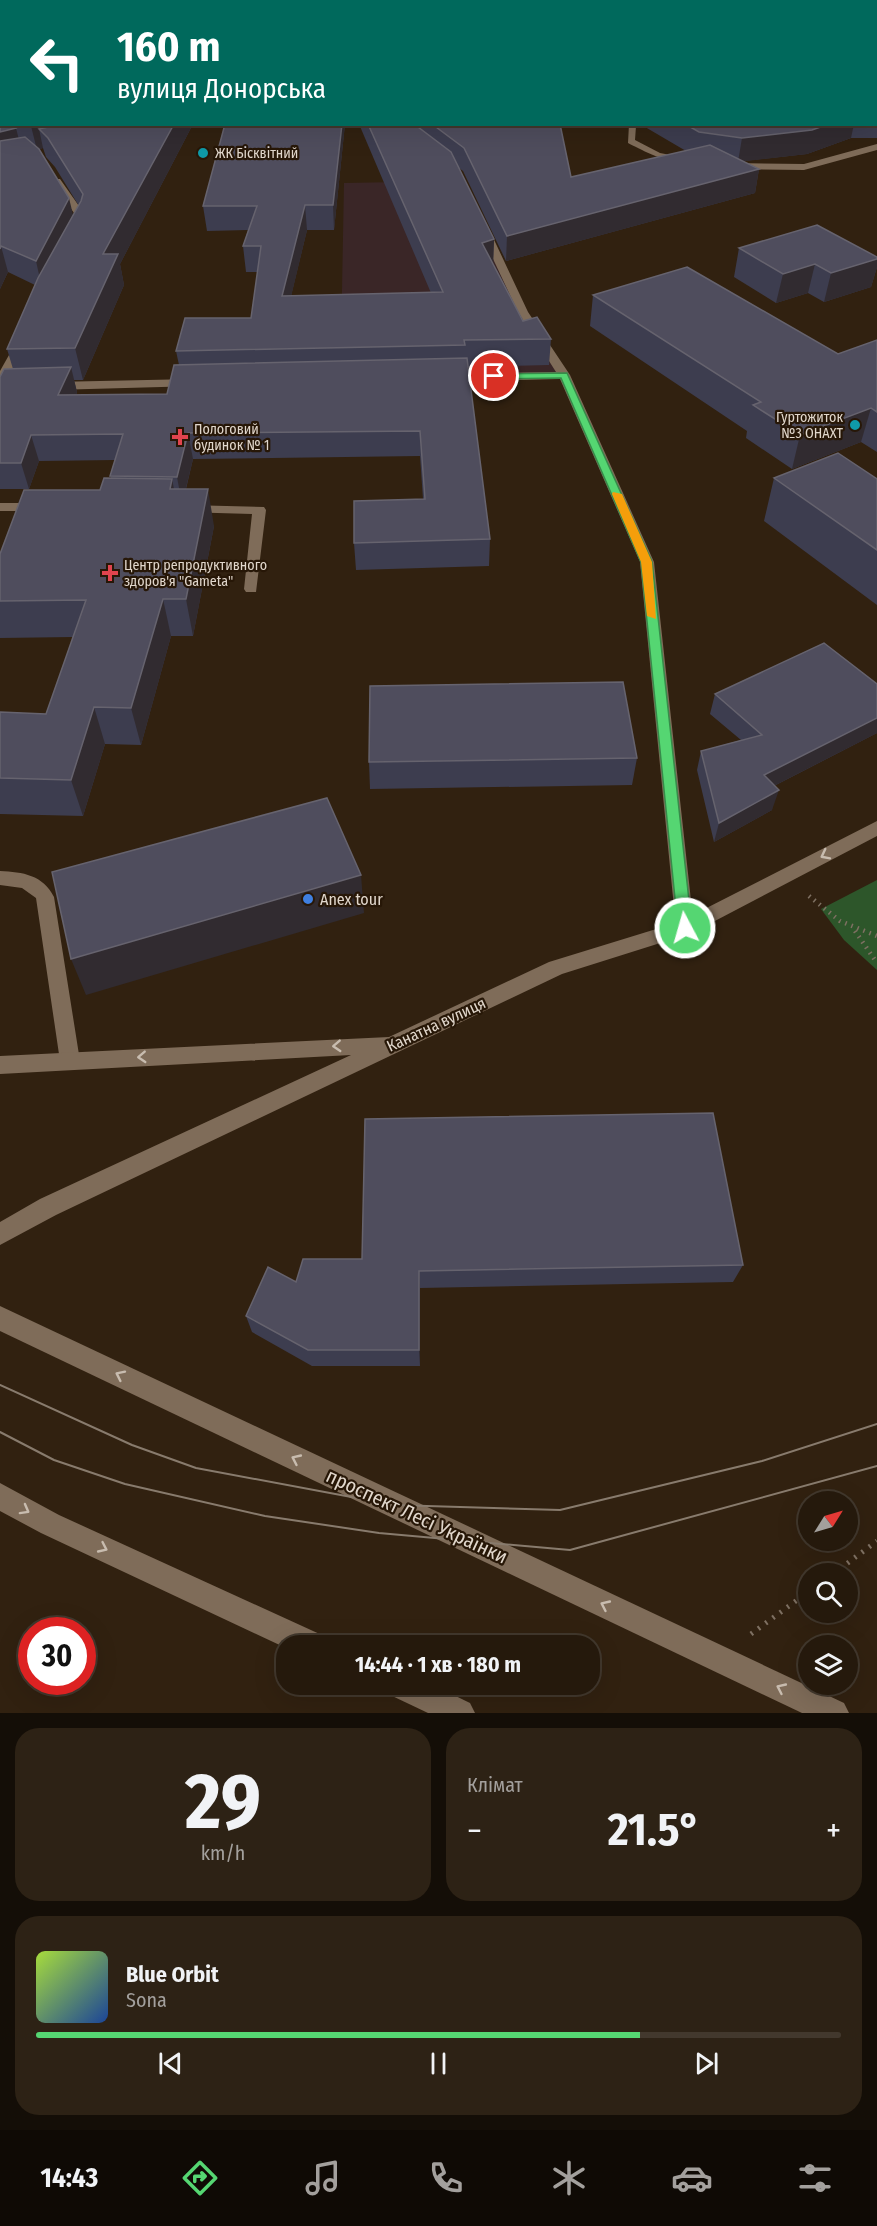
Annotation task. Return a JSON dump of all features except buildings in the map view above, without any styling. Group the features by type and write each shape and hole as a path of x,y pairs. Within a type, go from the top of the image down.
{"street":[{"path":"632,126 631,141 658,155 692,160"},
{"path":"716,164 738,167 804,166 877,147"},
{"path":"50,170 81,216 81,230 76,240"},
{"path":"477,216 523,312 564,375 647,562 685,928"},
{"path":"4,386 27,331"},
{"path":"435,378 564,375"},
{"path":"35,387 212,383"},
{"path":"0,507 59,507"},
{"path":"177,509 259,510 251,589"},
{"name":"Канатна вулиця","path":"0,1234 56,1203 556,968 685,928 877,828"},
{"path":"0,878 20,879 31,883 39,888 45,897 70,1061"},
{"path":"0,1065 395,1043"},
{"name":"проспект Лесі Українки","path":"0,1318 834,1713"},
{"path":"0,1496 50,1524 290,1635"},
{"path":"422,1695 460,1713"}],"path":[{"path":"787,874 821,909 854,931 877,963"},
{"path":"854,931 877,936"},
{"path":"848,1563 877,1541"},
{"path":"718,1658 798,1599"}],"shaded area":[{"path":"458,181 561,374 319,378 341,343 344,183"}],"green space":[{"path":"877,880 877,970 844,940 821,909"}],"tram line":[{"path":"0,1385 132,1445 196,1468 394,1505 560,1510 762,1461 877,1424"},
{"path":"0,1432 54,1460 125,1484 265,1516 379,1533 570,1550 877,1466"}],"slow traffic":[{"path":"617,494 647,562 652,616"}],"place":[{"name":"ЖК Бісквітний","path":"203,153"},
{"name":"Гуртожиток №3 ОНАХТ","path":"855,425"},
{"name":"Пологовий будинок № 1","path":"180,437"},
{"name":"Центр репродуктивного здоров'я \"Gameta\"","path":"110,573"},
{"name":"Anex tour","path":"308,899"}],"route":[{"path":"494,376 564,375 647,562 685,928"}]}
